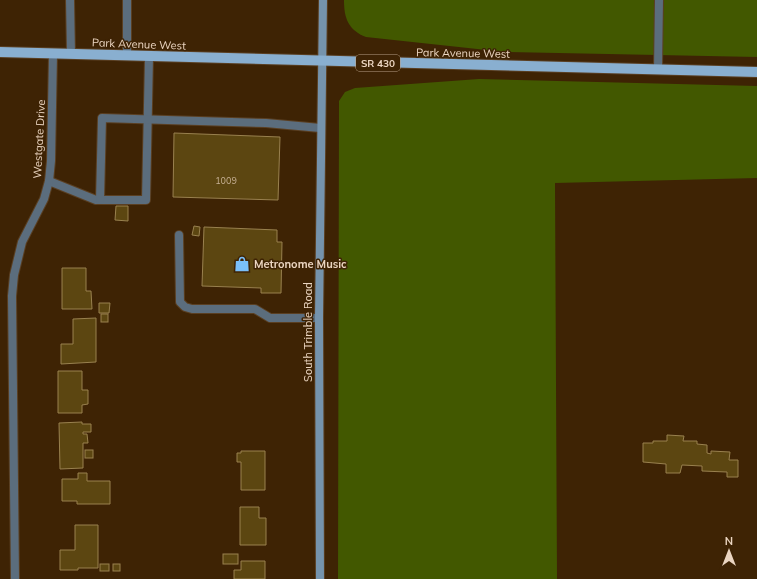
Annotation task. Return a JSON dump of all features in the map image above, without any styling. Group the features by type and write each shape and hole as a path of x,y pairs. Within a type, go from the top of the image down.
{"main road":[{"name":"South Trimble Road","path":"320,579 319,318 320,128 323,0"},
{"name":"Park Avenue West","path":"0,52 757,72"}],"street":[{"path":"70,0 71,54"},
{"path":"127,0 127,56"},
{"path":"658,69 659,0"},
{"name":"Westgate Drive","path":"15,579 12,312 14,275 22,242 44,199 49,181 51,161 53,54"},
{"path":"49,181 100,200 146,201 149,57"},
{"path":"100,200 102,118 266,123 320,128"},
{"path":"179,235 180,302 185,307 192,309 255,309 270,318 319,318"}],"green space":[{"path":"344,0 757,0 757,57 505,52 366,37 355,31 348,23"},
{"path":"479,79 757,86 757,178 555,183 557,579 338,579 339,101 345,92 355,88"}],"building":[{"path":"174,133 280,137 278,200 173,197"},
{"path":"116,206 128,206 128,221 115,220"},
{"path":"194,226 200,227 199,236 192,235"},
{"name":"Metronome Music","path":"204,227 277,230 277,242 282,242 281,293 261,293 261,288 202,286"},
{"path":"62,268 86,268 86,291 91,291 92,309 62,309"},
{"path":"99,303 110,303 109,313 99,313"},
{"path":"101,314 108,314 108,322 101,322"},
{"path":"96,318 96,362 61,364 61,344 73,344 73,319"},
{"path":"58,371 82,371 82,390 88,390 88,404 82,405 82,413 58,413"},
{"path":"82,422 82,424 91,424 91,432 83,432 83,434 87,434 88,443 83,443 83,468 60,469 59,423"},
{"path":"667,435 684,436 683,441 697,441 697,444 707,445 707,453 711,454 711,451 730,452 729,460 738,460 738,477 727,477 727,472 702,471 702,466 682,465 680,473 666,473 666,464 643,462 643,443 667,441"},
{"path":"85,450 93,450 93,458 85,458"},
{"path":"241,451 265,451 265,490 241,490 241,462 237,462 237,453 241,453"},
{"path":"78,473 87,473 87,481 110,481 110,504 77,504 77,501 62,501 62,479 78,479"},
{"path":"240,507 259,507 259,518 266,518 266,545 240,545"},
{"path":"75,525 98,525 98,568 60,570 60,550 75,550"},
{"path":"223,554 238,554 238,564 223,564"},
{"path":"241,561 265,561 265,579 234,579 234,570 241,570"},
{"path":"100,564 109,564 109,571 100,571"},
{"path":"113,564 120,564 120,571 113,571"}],"place":[{"name":"Metronome Music","path":"242,264"}]}
